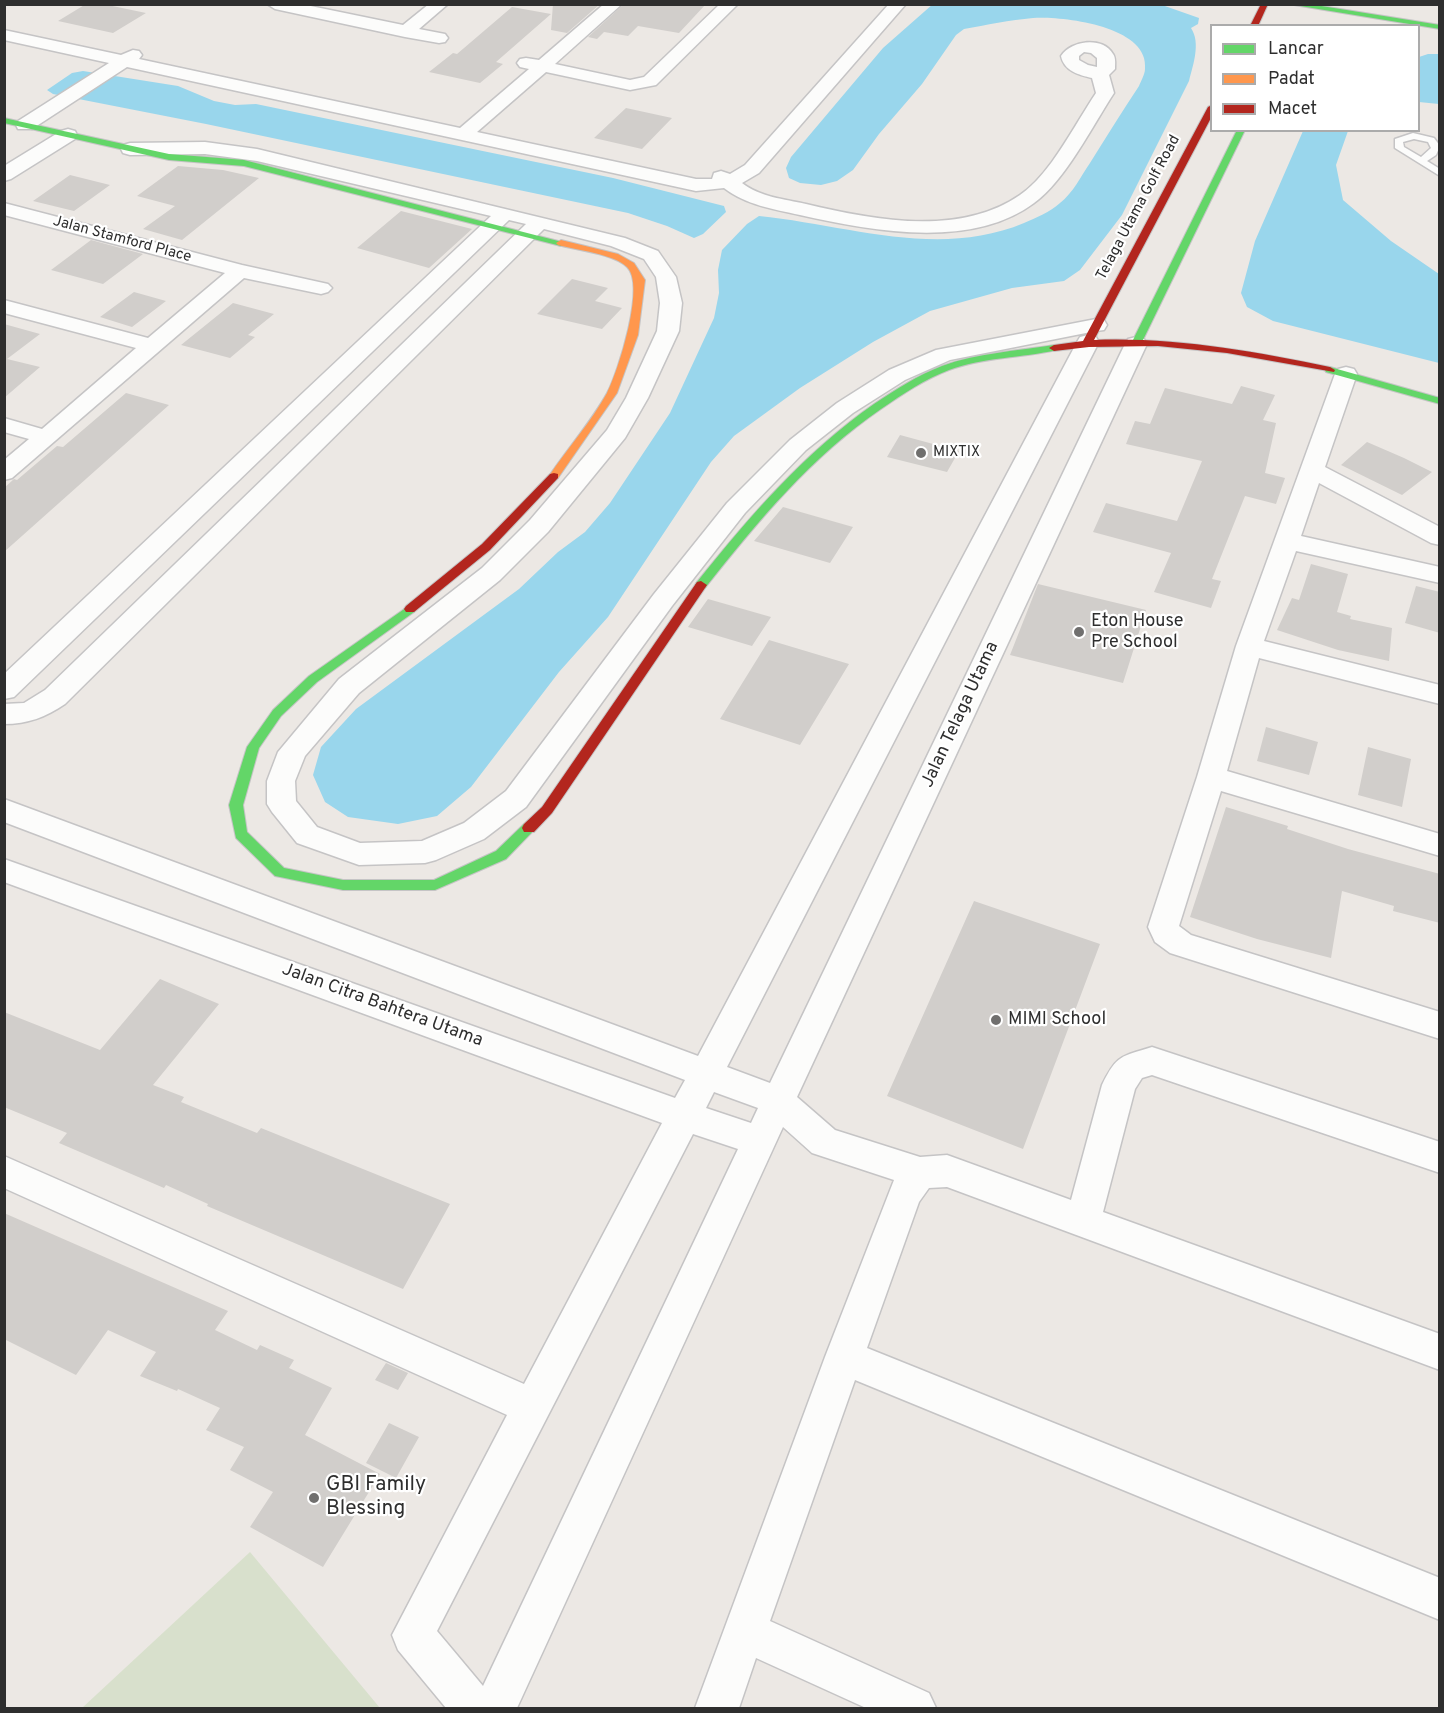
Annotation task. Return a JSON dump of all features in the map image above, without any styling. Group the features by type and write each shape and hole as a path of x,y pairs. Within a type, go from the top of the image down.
{"street":[{"path":"274,4 439,38"},
{"path":"405,32 440,4"},
{"path":"458,130 534,64 594,4"},
{"path":"534,64 614,4"},
{"path":"534,64 630,85 643,84 650,81 730,4"},
{"path":"725,180 726,176 879,4"},
{"path":"4,35 124,62 458,130 696,185 725,180 752,169 898,4"},
{"path":"1255,24 1265,4"},
{"path":"1299,9 1322,6 1440,27"},
{"path":"4,27 124,62"},
{"path":"25,125 124,62"},
{"path":"725,180 745,195 758,199 867,223 920,228 978,220 1027,200 1042,184 1105,93 1100,74"},
{"name":"Telaga Utama Golf Road","path":"1097,331 1210,111"},
{"path":"4,120 130,149 205,148 256,155 498,220 618,242 651,255 666,277 671,303 668,331 637,398 617,433 539,526 491,574 350,686 292,753 281,781 282,804 307,835 359,854 425,852 474,831 516,799 663,600 736,508 798,445 845,408 897,375 944,354 1097,331 1136,333 1181,343 1246,352 1347,374 1440,400"},
{"path":"1136,333 1240,132"},
{"path":"4,175 68,135"},
{"name":"Jalan Stamford Place","path":"4,210 240,271 321,288"},
{"path":"4,690 498,220"},
{"path":"533,228 615,256 631,264 640,280 633,335 612,393 554,477 513,521 472,560 429,595 313,679 277,713 253,747 236,805 241,834 280,872 343,885 435,885 501,855 547,810 684,607 756,515 816,453 861,416 912,384 956,365 1097,331"},
{"path":"4,714 24,715 55,698 533,228"},
{"path":"4,473 240,271"},
{"path":"4,306 153,346"},
{"path":"473,1708 413,1635 705,1073 1097,331"},
{"name":"Jalan Telaga Utama","path":"495,1708 1136,333"},
{"path":"1347,374 1249,646 1163,923 1163,930 1168,937 1181,944 1440,1026"},
{"path":"4,425 46,437"},
{"path":"1312,470 1440,537"},
{"path":"1287,541 1440,575"},
{"path":"1249,646 1440,695"},
{"path":"1210,777 1440,845"},
{"path":"4,810 778,1101 824,1142 920,1173 947,1171 1440,1352"},
{"name":"Jalan Citra Bahtera Utama","path":"4,870 683,1116 760,1141"},
{"path":"1083,1221 1119,1085 1130,1068 1152,1061 1440,1158"},
{"path":"4,1171 532,1407"},
{"path":"717,1708 904,1194 920,1173"},
{"path":"844,1357 1440,1599"},
{"path":"745,1631 915,1708"}],"lane":[{"path":"1420,161 1440,173"}],"green space":[{"path":"250,1552 380,1708 82,1708"}],"water":[{"path":"933,4 1162,5 1199,18 1198,24 1191,28 1196,47 1189,81 1122,215 1080,270 1064,281 1012,288 930,311 873,342 800,388 734,436 711,462 608,617 559,672 471,787 437,816 398,824 348,817 325,802 313,775 321,747 356,709 519,589 558,552 585,532 610,503 670,413 714,318 719,293 718,270 722,250 747,224 759,216 893,236 926,239 959,238 992,233 1029,221 1056,206 1073,189 1139,86 1145,71 1143,54 1134,43 1119,33 1082,22 1046,18 1016,20 964,29 956,35 922,84 879,134 853,170 837,181 821,185 800,183 789,178 786,168 791,157 883,48"},
{"path":"1439,54 1439,104 1420,102 1420,57"},
{"path":"83,71 178,86 214,101 235,105 256,104 613,178 724,206 726,212 703,234 694,238 628,213 53,94 47,90 72,73"},
{"path":"1303,132 1348,132 1336,165 1343,200 1391,241 1439,274 1439,363 1273,321 1247,307 1241,293 1255,241"}],"building":[{"path":"86,4 103,4 146,13 113,33 58,21"},
{"path":"553,4 600,4 567,33 551,30"},
{"path":"624,4 706,4 679,33 638,26 628,36 604,32 597,39 588,37"},
{"path":"512,7 551,14 496,62 503,64 480,83 429,72 453,53 457,54"},
{"path":"626,108 672,118 642,149 594,138"},
{"path":"178,166 223,170 259,178 182,240 143,229 175,206 137,196"},
{"path":"70,175 110,185 74,211 33,201"},
{"path":"401,211 472,229 429,268 357,248"},
{"path":"91,240 143,254 103,284 51,270"},
{"path":"572,279 608,288 595,301 622,308 602,329 537,314"},
{"path":"134,292 166,301 132,327 100,317"},
{"path":"233,303 274,314 248,335 255,337 230,358 181,345"},
{"path":"4,324 40,334 7,359 40,367 4,398"},
{"path":"1241,386 1275,395 1263,420 1276,423 1265,473 1285,478 1276,504 1245,496 1212,579 1221,581 1211,608 1154,592 1171,553 1093,532 1106,503 1177,521 1202,461 1126,444 1135,421 1150,424 1165,388 1232,404"},
{"path":"126,393 169,405 4,552 4,488 14,479 17,480 57,446 63,447"},
{"path":"900,435 959,451 947,472 887,457"},
{"path":"1367,442 1432,472 1402,495 1341,465"},
{"path":"783,507 853,527 830,563 754,541"},
{"path":"1311,564 1348,574 1337,612 1351,616 1350,619 1392,628 1389,661 1338,650 1277,630 1292,598 1299,600"},
{"name":"Eton House Pre School","path":"1038,584 1146,610 1123,683 1010,655"},
{"path":"1416,586 1440,592 1440,633 1405,623"},
{"path":"708,599 771,617 752,646 688,627"},
{"path":"769,640 849,664 800,745 720,719"},
{"path":"1266,727 1318,742 1309,775 1257,761"},
{"path":"1368,747 1411,759 1402,807 1358,795"},
{"path":"1226,807 1288,826 1287,829 1348,849 1440,874 1440,923 1393,911 1394,906 1342,891 1331,958 1257,939 1190,917"},
{"name":"MIMI School","path":"974,901 1100,944 1023,1149 887,1096"},
{"path":"160,979 219,1004 153,1085 184,1097 181,1102 257,1133 261,1128 450,1204 403,1289 207,1206 208,1204 166,1185 164,1188 59,1143 67,1133 4,1107 4,1012 100,1050"},
{"path":"4,1213 228,1311 215,1330 257,1350 260,1345 294,1360 289,1368 332,1388 305,1435 380,1474 323,1567 250,1527 273,1492 230,1470 244,1447 206,1430 220,1408 178,1389 177,1391 140,1376 156,1352 108,1330 76,1375 4,1339"},
{"path":"386,1363 408,1373 398,1390 375,1380"},
{"path":"389,1423 419,1437 396,1478 366,1463"}],"traffic: fast":[{"path":"1291,4 1440,27"},
{"path":"4,120 169,157 244,163 561,243"},
{"path":"1136,344 1240,132"},
{"path":"701,585 764,508 808,462 833,440 887,400 928,376 955,365 1054,348"},
{"path":"1330,370 1440,401"},
{"path":"410,609 313,679 277,713 253,747 236,805 241,834 280,872 343,885 435,885 501,855 529,828"}],"traffic: slow":[{"path":"554,476 612,393 633,335 640,280 631,265 615,256 561,243"}],"traffic: jam":[{"path":"1255,24 1265,4"},
{"path":"1088,342 1210,111"},
{"path":"1054,348 1123,342 1158,343 1227,350 1330,370"},
{"path":"410,609 486,547 554,476"},
{"path":"529,828 547,810 701,585"}],"place":[{"name":"MIXTIX","path":"921,453"},
{"name":"Eton House Pre School","path":"1079,632"},
{"name":"MIMI School","path":"996,1020"},
{"name":"GBI Family Blessing","path":"314,1498"}]}
